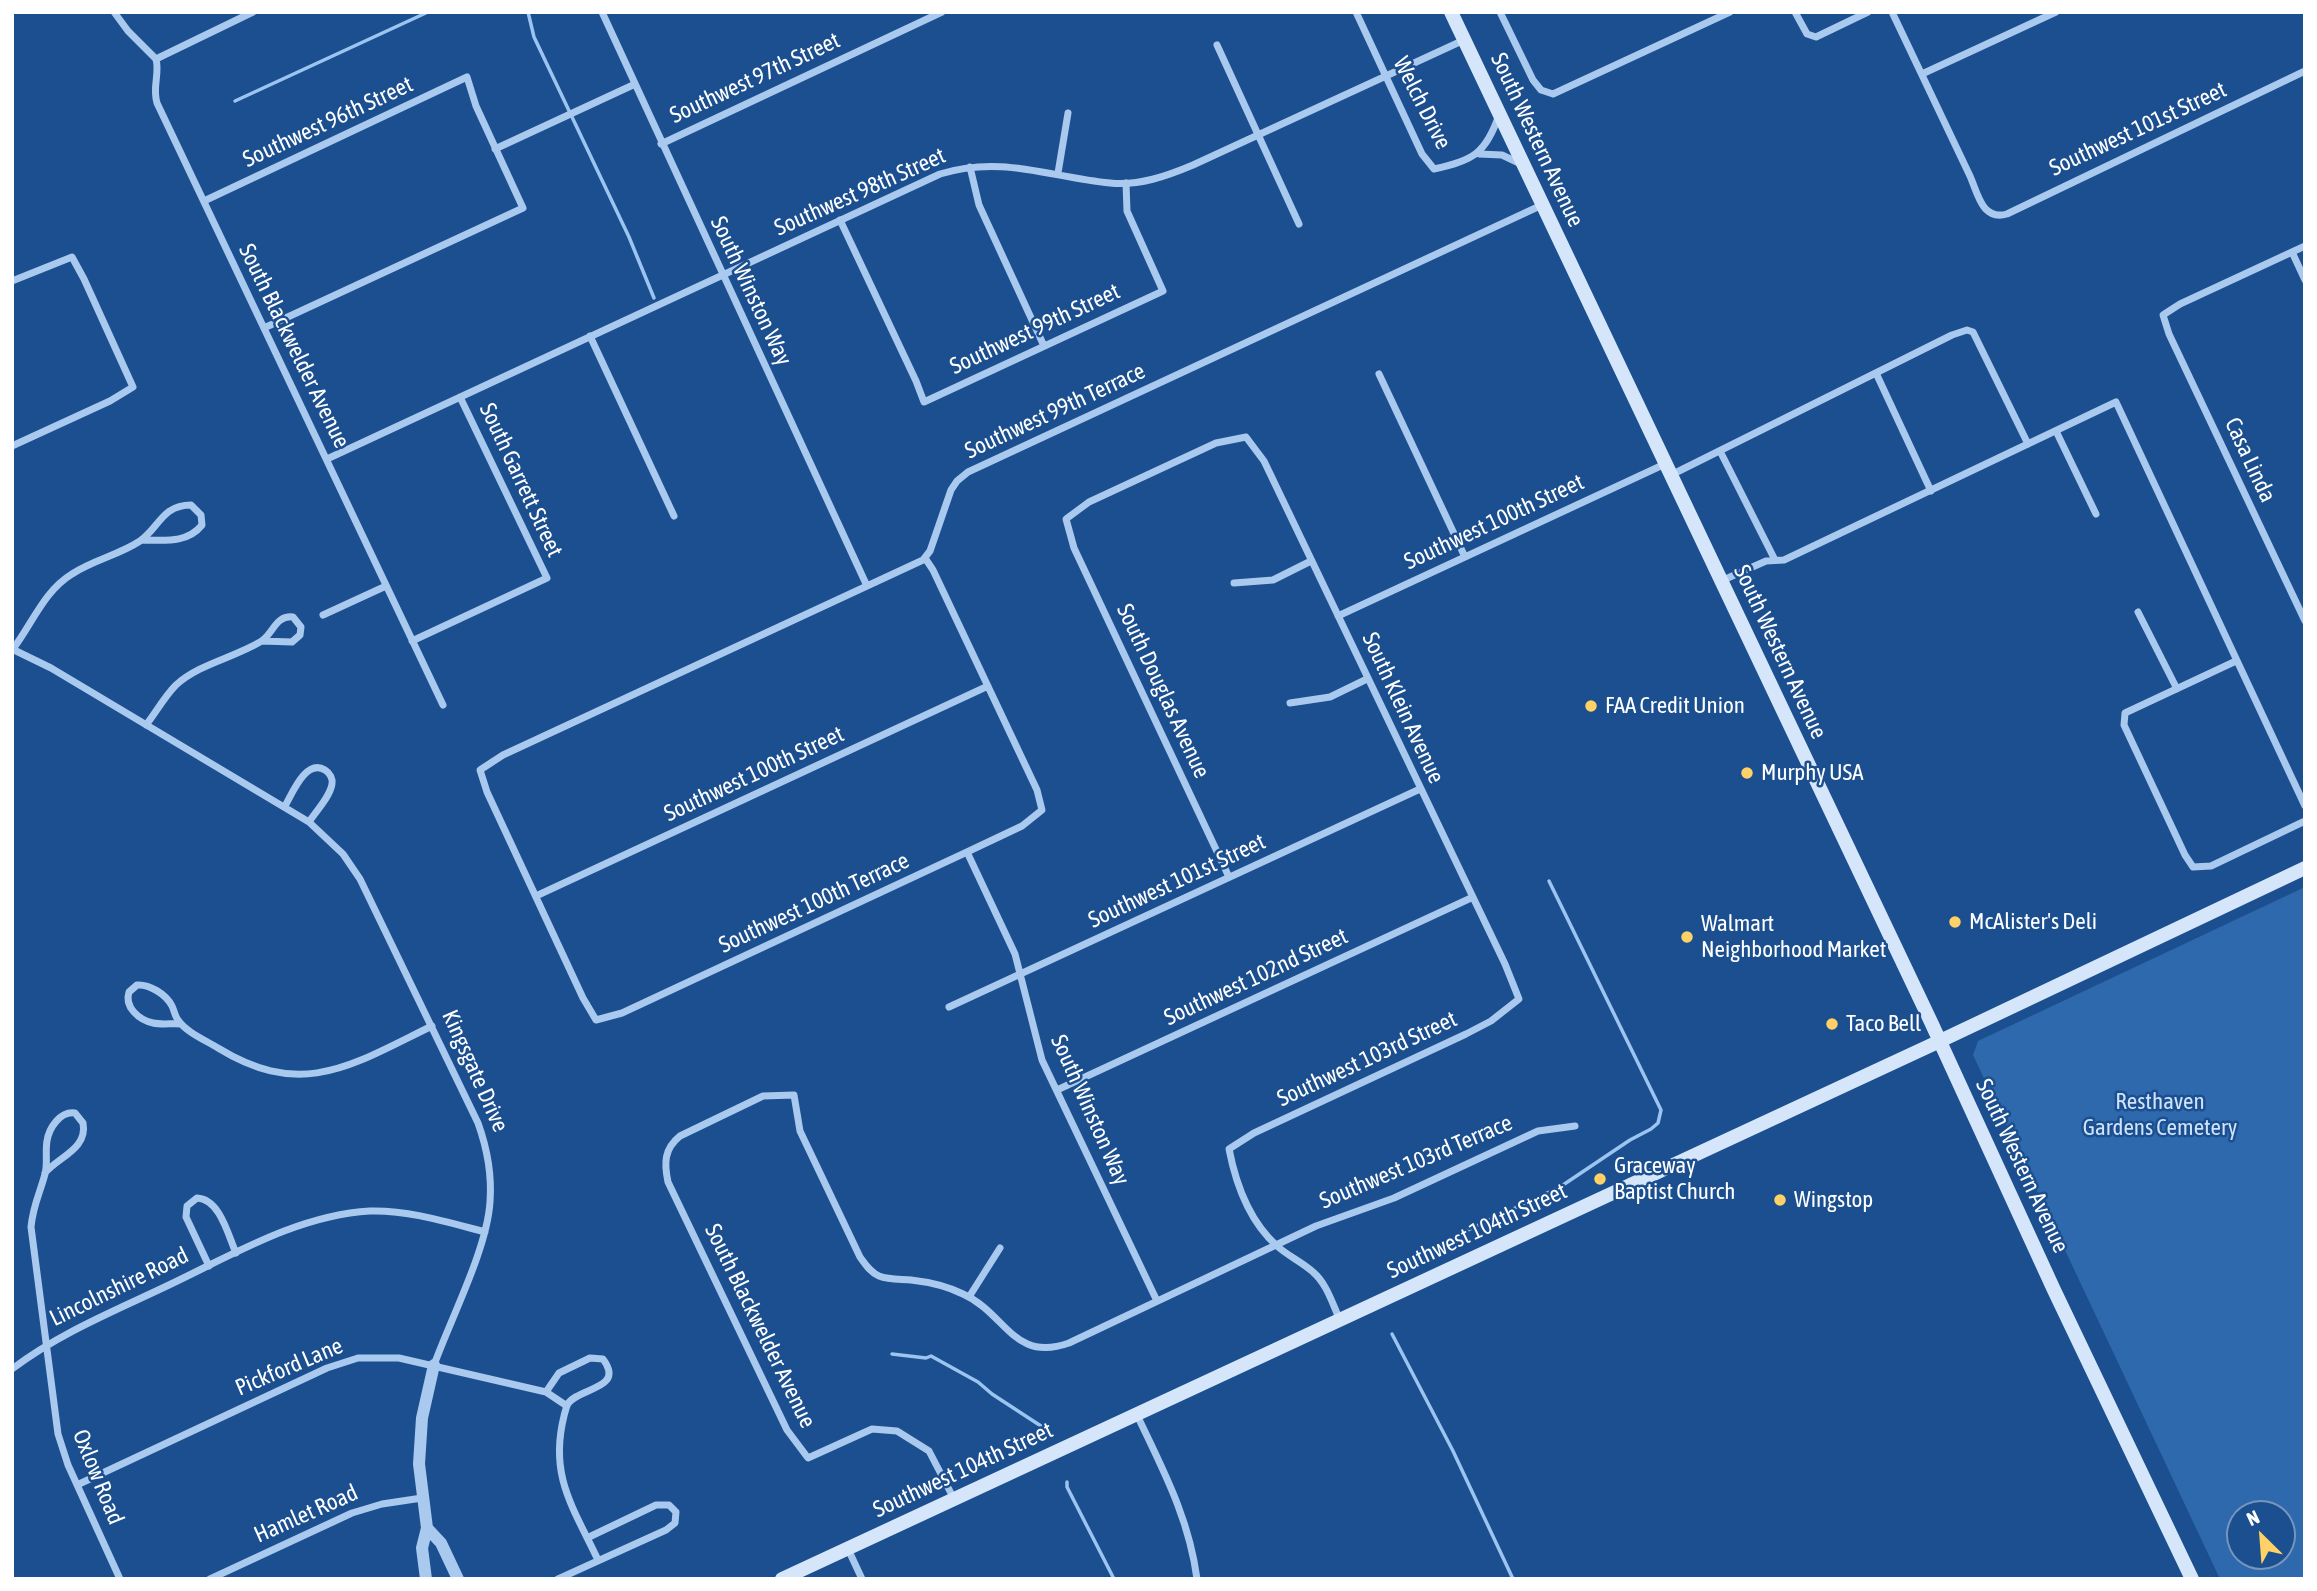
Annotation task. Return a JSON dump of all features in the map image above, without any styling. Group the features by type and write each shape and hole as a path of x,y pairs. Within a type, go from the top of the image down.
{"main road":[{"name":"South Western Avenue","path":"1451,12 1940,1041 2054,1290 2192,1579"},
{"name":"Southwest 104th Street","path":"782,1579 2305,869"}],"street":[{"path":"114,12 128,32 156,59 254,12"},
{"name":"Southwest 97th Street","path":"661,144 942,12"},
{"name":"Welch Drive","path":"1356,12 1422,154 1434,169 1456,164 1478,154 1490,140 1499,115"},
{"path":"1500,12 1533,80 1541,90 1553,94 1730,12"},
{"path":"1795,12 1807,34 1816,37 1868,12"},
{"path":"1892,12 1922,74 2056,12"},
{"name":"South Winston Way","path":"603,13 633,85 867,586"},
{"name":"Southwest 98th Street","path":"327,459 940,174 970,167 1006,166 1110,183 1147,181 1171,174 1464,40"},
{"path":"1217,45 1299,224"},
{"name":"South Blackwelder Avenue","path":"156,59 158,70 154,92 157,103 443,705"},
{"name":"Southwest 101st Street","path":"1922,74 1981,204 1987,212 1995,215 2007,214 2305,71"},
{"name":"Southwest 96th Street","path":"204,201 467,77 475,106 495,149"},
{"path":"264,328 523,208 495,149 633,85"},
{"path":"1058,173 1068,113"},
{"name":"Welch Drive","path":"1478,154 1502,155 1523,165"},
{"path":"970,167 979,205 1044,346"},
{"name":"Southwest 99th Street","path":"840,220 924,402 1163,291 1127,211 1126,183"},
{"name":"Southwest 99th Terrace","path":"925,558 954,485 968,472 1542,205"},
{"path":"2305,246 2292,252 2305,279"},
{"name":"Casa Linda","path":"2292,252 2162,315 2305,621"},
{"path":"12,281 72,257 133,387 110,401 12,446"},
{"name":"Southwest 100th Street","path":"1338,616 1465,557 1668,469 1720,452 1952,335 1967,330 1973,332 2028,444"},
{"path":"590,336 674,516"},
{"path":"1877,373 1931,491"},
{"path":"1379,374 1465,557"},
{"name":"South Garrett Street","path":"412,641 547,578 460,397"},
{"path":"1721,582 1766,561 1784,560 2116,402 2305,806"},
{"path":"2056,431 2096,514"},
{"name":"South Klein Avenue","path":"1066,519 1089,502 1216,443 1246,437 1264,461 1471,898 1505,964 1519,999"},
{"path":"1720,452 1775,561"},
{"path":"12,649 45,600 64,580 142,540 166,513 191,505 201,514 202,526 177,540 142,540"},
{"name":"South Douglas Avenue","path":"1066,519 1074,548 1229,877"},
{"path":"536,896 487,792 480,770 503,755 925,558 988,686"},
{"path":"1234,583 1273,580 1311,561"},
{"path":"323,615 386,586"},
{"path":"2138,612 2177,689"},
{"path":"146,725 171,691 184,679 262,641 276,623 286,617 295,619 301,627 300,635 292,642 262,641"},
{"name":"Kingsgate Drive","path":"12,649 42,663 285,806 309,822 336,846 355,870 478,1123 487,1151 490,1205 485,1231 434,1365 421,1432 419,1464 427,1528 422,1548 426,1579"},
{"path":"2236,661 2125,713 2124,725 2193,867 2211,866 2305,821"},
{"path":"1290,703 1330,697 1367,679"},
{"name":"Southwest 100th Street","path":"536,896 988,686"},
{"name":"Southwest 100th Terrace","path":"536,896 583,998 596,1020 622,1013 1022,826 1042,810 1037,790 988,686"},
{"path":"285,806 307,772 318,768 325,770 330,775 332,786 309,822"},
{"name":"Southwest 101st Street","path":"949,1007 1420,789"},
{"name":"South Winston Way","path":"967,852 1010,942 1022,974 1038,1048 1157,1301"},
{"name":"Southwest 102nd Street","path":"1057,1090 1471,898"},
{"path":"181,1024 166,998 149,987 137,985 129,992 127,1002 130,1009 147,1021 181,1024 248,1065 269,1071 306,1075 338,1070 432,1026"},
{"name":"Southwest 103rd Street","path":"1277,1246 1248,1209 1234,1173 1229,1149 1254,1133 1466,1034 1491,1021 1519,999"},
{"name":"South Blackwelder Avenue","path":"954,1499 929,1451 897,1431 872,1429 808,1458 787,1430 674,1194 666,1172 667,1150 685,1133 763,1096 794,1095 800,1132 860,1256 869,1269 880,1276 940,1285 970,1297"},
{"name":"Oxlow Road","path":"45,1173 57,1161 72,1153 84,1132 83,1123 75,1114 66,1113 60,1116 47,1139 45,1173 35,1200 32,1227 58,1433 77,1485 120,1579"},
{"name":"Southwest 103rd Terrace","path":"1277,1246 1329,1221 1394,1198 1538,1131 1574,1126"},
{"name":"Lincolnshire Road","path":"209,1266 186,1217 187,1206 197,1198 206,1199 214,1205 236,1253"},
{"name":"Lincolnshire Road","path":"12,1369 46,1344 236,1253 313,1221 371,1211 427,1217 485,1231"},
{"path":"1000,1248 970,1297 1016,1338 1041,1349 1069,1343 1277,1246 1317,1276 1328,1292 1340,1320"},
{"name":"Pickford Lane","path":"77,1485 338,1364 358,1358 384,1357 434,1365 546,1392 567,1406"},
{"path":"546,1392 559,1373 590,1358 603,1359 609,1368 607,1380 572,1399 567,1406 559,1441 558,1463 564,1487 598,1560"},
{"path":"1136,1414 1184,1517 1193,1547 1197,1579"},
{"name":"Hamlet Road","path":"210,1579 352,1513 382,1504 422,1498"},
{"path":"558,1579 672,1527 676,1512 669,1505 656,1505 587,1538"},
{"name":"Kingsgate Drive","path":"427,1528 441,1543 458,1579"},
{"path":"848,1548 862,1579"}],"green space":[{"name":"Resthaven Gardens Cemetery","path":"2305,887 2305,1579 2220,1579 1973,1055 1978,1041"}],"waterway":[{"path":"235,101 428,12"},
{"path":"528,12 534,37 629,237 654,298"},
{"path":"1454,1243 1455,1236 1560,1187 1658,1123 1661,1110 1549,881"},
{"path":"1392,1334 1453,1451 1513,1579"},
{"path":"892,1354 926,1358 931,1356 978,1382 1044,1428"},
{"path":"1067,1482 1067,1487 1114,1579"}],"place":[{"name":"FAA Credit Union","path":"1591,706"},
{"name":"Murphy USA","path":"1747,773"},
{"name":"McAlister's Deli","path":"1955,922"},
{"name":"Walmart Neighborhood Market","path":"1687,937"},
{"name":"Taco Bell","path":"1832,1024"},
{"name":"Graceway Baptist Church","path":"1600,1179"},
{"name":"Wingstop","path":"1780,1200"}]}
